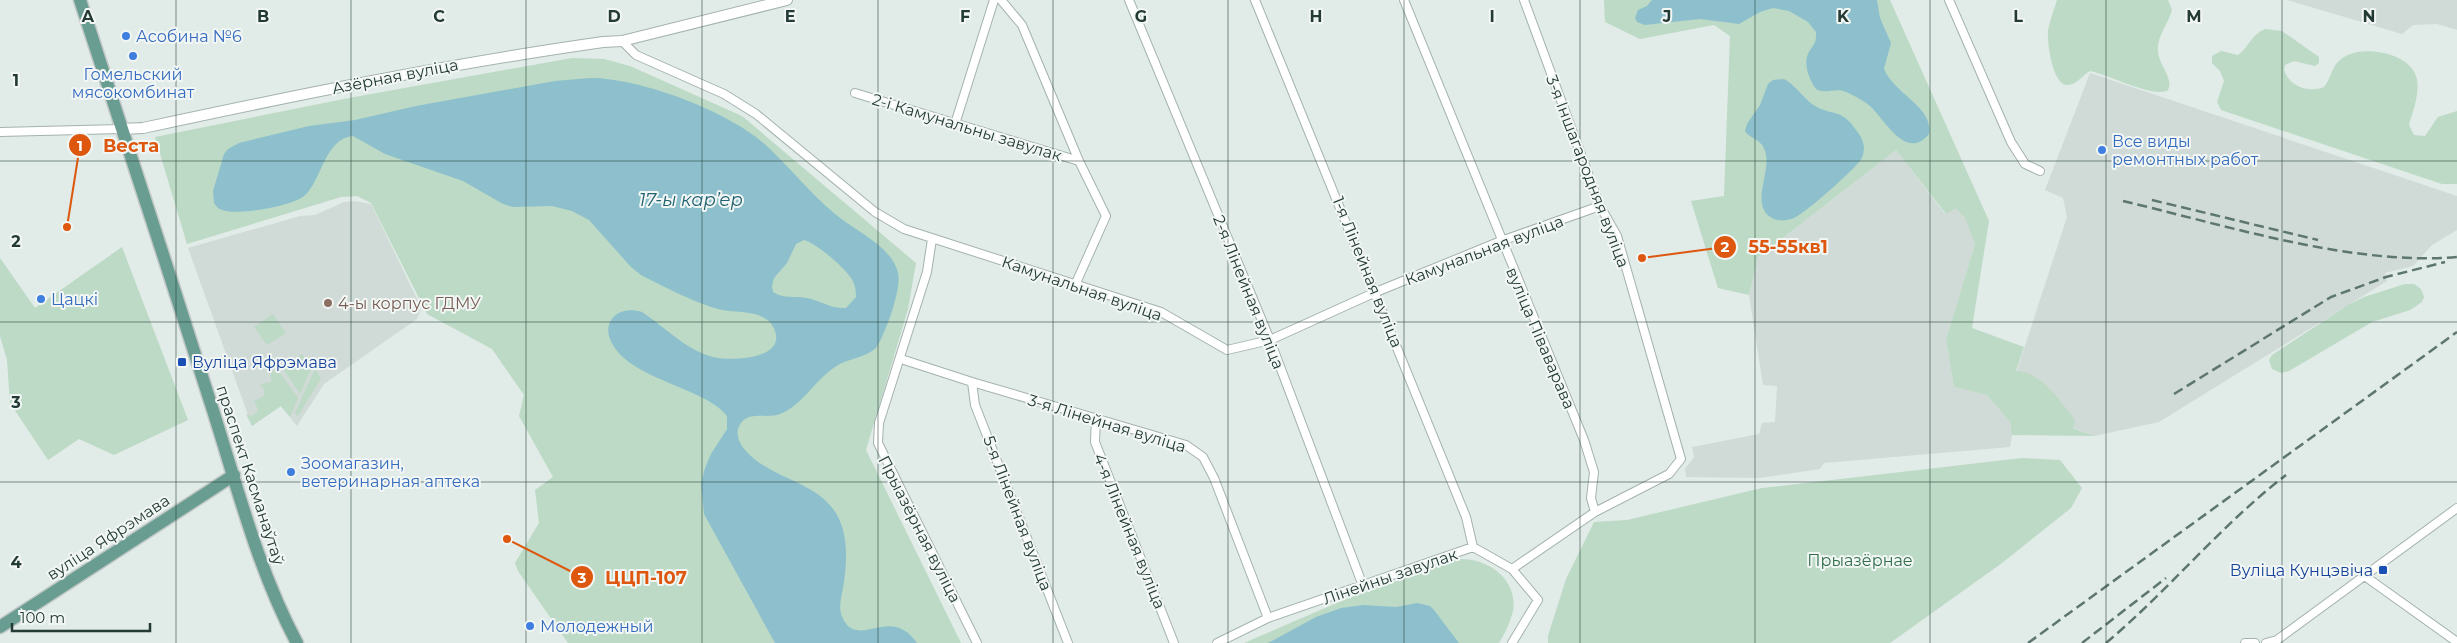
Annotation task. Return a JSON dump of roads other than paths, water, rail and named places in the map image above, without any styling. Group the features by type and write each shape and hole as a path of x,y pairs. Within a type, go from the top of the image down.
{"main road":[{"name":"праспект Касманаўтаў","path":"80,0 234,475 260,562 281,614 297,643"},
{"name":"вуліца Яфрэмава","path":"0,627 234,475"}],"street":[{"name":"Азёрная вуліца","path":"0,132 143,128 308,93 481,60 585,44 622,41 787,0"},
{"path":"955,124 994,0"},
{"path":"1000,0 1022,25 1079,161 1106,216 1076,283"},
{"name":"2-я Лінейная вуліца","path":"1129,0 1270,340 1363,586"},
{"name":"1-я Лінейная вуліца","path":"1255,0 1376,292 1466,517 1474,547"},
{"name":"вуліца Піваварава","path":"1404,0 1584,440 1594,472 1591,498 1595,512"},
{"name":"3-я Іншагародняя вуліца","path":"1524,0 1600,206 1616,236 1681,459 1669,474 1595,512"},
{"path":"1949,0 2011,142 2025,164 2040,171"},
{"name":"Камунальная вуліца","path":"622,41 636,55 724,94 756,114 874,212 904,229 1076,283 1160,312 1227,350 1270,340 1376,292 1501,241 1600,206"},
{"name":"2-і Камунальны завулак","path":"854,93 1079,161"},
{"name":"Прыазёрная вуліца","path":"932,239 927,272 901,359 879,423 878,444 977,643"},
{"name":"3-я Лінейная вуліца","path":"901,359 972,382 1186,445 1203,457 1214,478 1268,618"},
{"name":"5-я Лінейная вуліца","path":"972,382 975,405 1068,643"},
{"name":"4-я Лінейная вуліца","path":"1096,418 1095,442 1174,643"},
{"path":"2266,643 2277,640 2366,577 2457,508"},
{"path":"1512,643 1538,600 1512,568 1595,512"},
{"name":"Лінейны завулак","path":"1218,643 1268,618 1474,547 1512,568"},
{"path":"2366,577 2457,642"},
{"path":"2245,643 2255,643"}],"water":[{"path":"1652,0 1877,0 1880,18 1891,43 1884,69 1896,86 1920,108 1929,124 1929,134 1921,141 1913,143 1905,141 1897,136 1872,108 1860,99 1838,90 1820,91 1816,89 1806,63 1808,54 1815,42 1816,32 1808,22 1789,11 1773,8 1760,12 1739,24 1700,19 1645,25 1637,22 1635,18 1638,10 1647,6"},
{"name":"17-ы кар’ер","path":"590,78 634,84 684,99 732,121 768,147 826,206 881,247 894,263 898,273 898,290 888,323 876,348 871,352 835,367 788,410 780,414 754,416 745,419 739,426 738,434 739,441 745,450 756,460 818,494 828,503 841,522 845,539 846,557 840,609 843,620 847,625 854,629 862,630 889,626 898,628 908,633 917,643 775,643 704,514 701,484 711,454 727,429 727,416 717,406 703,398 636,367 623,357 613,345 608,329 613,317 619,313 633,310 642,312 685,344 703,354 730,359 752,357 770,350 775,343 776,335 772,324 766,319 755,314 709,306 679,294 641,275 631,267 589,220 572,211 552,206 513,207 503,204 463,181 385,154 353,136 343,139 329,152 310,189 298,200 264,209 240,212 221,210 214,203 213,191 224,154 228,149 239,143 309,126 355,120 416,106 555,81","holes":["804,240 837,263 852,280 856,297 846,308 831,306 802,297 786,297 773,292 774,278 787,263 796,244"]},
{"path":"1784,79 1792,84 1812,104 1840,115 1851,123 1859,134 1864,147 1860,161 1828,192 1794,218 1781,220 1772,218 1764,210 1762,194 1766,167 1765,151 1758,141 1745,131 1747,124 1760,105 1768,84 1773,80"},
{"path":"1417,603 1430,606 1459,643 1268,643 1316,617 1341,608 1363,605 1396,607"}],"railway":[{"path":"2152,200 2318,240"},
{"path":"2123,201 2246,232 2332,250 2417,258 2457,257"},
{"path":"2174,394 2331,297 2386,277 2445,262"},
{"path":"2028,643 2457,332"},
{"path":"2106,643 2152,601 2239,515 2286,475"},
{"path":"2082,643 2166,578"}],"place":[{"name":"Асобина №6","path":"126,36"},
{"name":"Гомельский мясокомбинат","path":"133,56"},
{"name":"Все виды ремонтных работ","path":"2102,150"},
{"name":"Веста","path":"67,227"},
{"name":"55-55кв1","path":"1642,258"},
{"name":"Цацкі","path":"41,299"},
{"name":"4-ы корпус ГДМУ","path":"328,303"},
{"name":"Вуліца Яфрэмава","path":"182,362"},
{"name":"Зоомагазин, ветеринарная аптека","path":"291,472"},
{"name":"ЦЦП-107","path":"507,539"},
{"name":"Вуліца Кунцэвіча","path":"2383,570"},
{"name":"Молодежный","path":"530,626"}],"park label":[{"name":"Прыазёрнае","path":"1860,560"}]}
